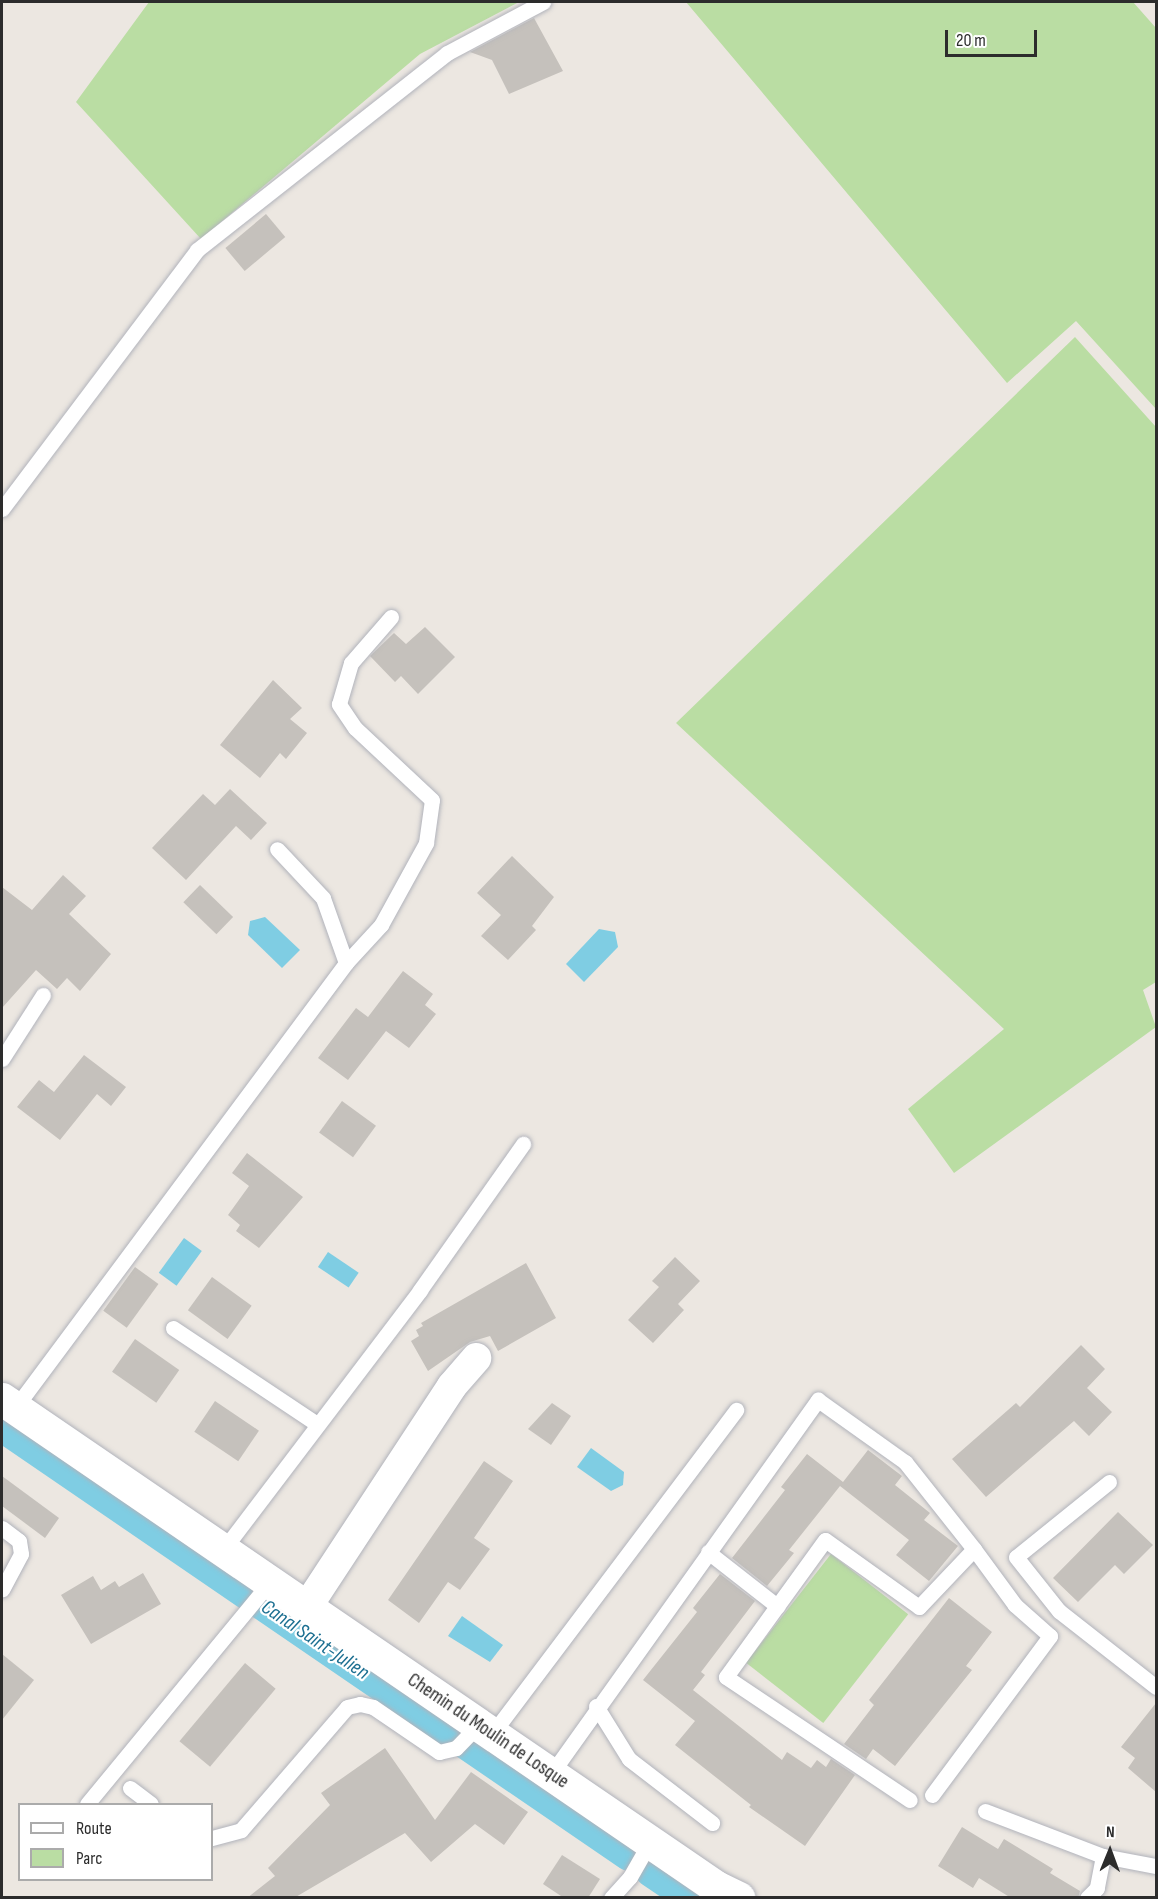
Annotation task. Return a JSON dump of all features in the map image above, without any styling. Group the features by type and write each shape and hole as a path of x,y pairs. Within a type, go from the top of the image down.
{"street":[{"path":"307,1607 452,1386 476,1358"},
{"name":"Chemin du Moulin de Losque","path":"8,1404 223,1550 266,1588 307,1607 480,1730 551,1774 647,1847 739,1898"}],"lane":[{"path":"2,509 197,250 447,53 543,2"},
{"path":"8,1404 346,963 381,925 426,843 432,800 355,728 339,704 351,663 391,617"},
{"path":"278,849 323,898 346,963"},
{"path":"2,1059 43,996"},
{"path":"223,1550 420,1290 524,1144"},
{"path":"173,1328 317,1424"},
{"path":"551,1774 596,1706 818,1400 905,1462 1015,1605 1050,1636 932,1795"},
{"path":"213,1838 241,1830 347,1707 360,1704 373,1707 439,1752 456,1748 480,1730 736,1410"},
{"path":"1109,1482 1016,1557 1059,1611 1156,1687"},
{"path":"2,1528 19,1541 21,1554 2,1588"},
{"path":"910,1800 726,1677 825,1540 919,1607 974,1549"},
{"path":"708,1552 777,1606"},
{"path":"88,1803 266,1588"},
{"path":"596,1706 629,1759 712,1822"},
{"path":"130,1788 150,1803"},
{"path":"985,1810 1103,1856 1156,1866"},
{"path":"610,1898 630,1877 647,1847"},
{"path":"1087,1898 1097,1888 1103,1856"}],"green space":[{"path":"149,2 519,2 420,54 201,239 76,102"},
{"path":"686,2 1133,2 1156,28 1156,409 1076,321 1007,383"},
{"path":"1075,337 1156,427 1156,982 1143,990 1156,1027 954,1173 908,1109 1004,1029 676,723"},
{"path":"831,1554 908,1614 823,1723 746,1663"}],"water":[{"path":"265,917 300,950 282,968 248,935 250,921"},
{"path":"599,929 615,932 618,947 584,982 566,964"},
{"path":"184,1238 202,1251 177,1286 159,1273"},
{"path":"328,1252 359,1273 349,1288 318,1267"},
{"path":"591,1448 624,1472 623,1485 611,1491 577,1467"},
{"path":"462,1616 503,1645 490,1662 448,1636"}],"building":[{"path":"534,18 563,71 509,94 492,60 470,52"},
{"path":"266,214 285,237 245,271 225,248"},
{"path":"425,627 455,657 418,694 401,676 395,682 370,656 394,633 406,644"},
{"path":"273,680 302,708 290,719 307,733 286,759 280,753 260,778 220,745"},
{"path":"230,789 267,823 251,840 236,826 186,880 152,848 203,794 215,805"},
{"path":"512,856 554,897 532,926 536,930 508,960 481,936 501,915 477,893"},
{"path":"63,875 86,896 69,914 111,954 80,991 67,978 57,989 36,970 2,1008 2,887 32,910"},
{"path":"200,885 233,917 216,934 183,902"},
{"path":"403,971 433,994 425,1005 436,1014 409,1048 386,1031 348,1080 318,1058 356,1008 368,1017"},
{"path":"84,1055 126,1087 111,1106 97,1094 60,1140 17,1107 39,1080 54,1092"},
{"path":"342,1101 376,1126 353,1157 319,1133"},
{"path":"247,1153 303,1197 259,1248 236,1231 240,1225 228,1215 249,1186 232,1173"},
{"path":"675,1257 700,1281 678,1304 684,1310 653,1343 628,1320 659,1287 652,1281"},
{"path":"526,1263 556,1318 498,1351 490,1336 470,1342 428,1371 411,1341 419,1336 416,1330 423,1326 421,1323"},
{"path":"135,1267 158,1284 127,1328 103,1311"},
{"path":"212,1277 252,1306 228,1339 188,1310"},
{"path":"135,1339 179,1370 156,1403 112,1372"},
{"path":"1081,1345 1105,1369 1087,1388 1112,1412 1089,1436 1074,1421 986,1497 952,1459 1016,1403 1020,1407"},
{"path":"215,1401 259,1431 238,1461 194,1432"},
{"path":"552,1403 571,1416 551,1445 528,1429"},
{"path":"868,1450 902,1476 895,1485 930,1513 924,1520 958,1546 929,1581 896,1555 909,1540 840,1486 789,1550 794,1553 767,1586 732,1558 785,1490 781,1487 807,1454 843,1482"},
{"path":"484,1461 513,1481 474,1538 490,1549 460,1590 448,1582 419,1623 388,1600"},
{"path":"2,1476 59,1518 45,1538 2,1506"},
{"path":"1118,1512 1153,1545 1124,1574 1115,1565 1078,1602 1053,1578"},
{"path":"143,1573 161,1604 91,1644 61,1595 93,1576 101,1590 115,1581 119,1587"},
{"path":"720,1574 755,1601 701,1672 705,1675 693,1690 782,1760 787,1752 811,1768 817,1760 826,1767 831,1759 855,1775 805,1846 749,1807 751,1805 675,1745 695,1721 643,1680 697,1612 693,1608"},
{"path":"949,1598 992,1632 966,1666 972,1670 895,1766 873,1749 866,1759 844,1744 874,1705 869,1700"},
{"path":"2,1654 34,1680 2,1720"},
{"path":"245,1663 276,1689 210,1767 179,1741"},
{"path":"1156,1703 1156,1792 1128,1768 1135,1758 1121,1747"},
{"path":"385,1748 435,1820 471,1772 528,1812 504,1845 475,1824 431,1862 405,1833 294,1898 247,1898 275,1876 268,1868 330,1805 321,1793"},
{"path":"962,1827 998,1849 1004,1839 1053,1869 1050,1873 1080,1891 1078,1898 1011,1898 979,1878 973,1888 938,1866"},
{"path":"562,1855 600,1879 588,1898 564,1898 543,1884"}],"waterway":[{"name":"Canal Saint-Julien","path":"2,1426 629,1855"},
{"name":"Canal Saint-Julien","path":"651,1871 691,1898"}]}
